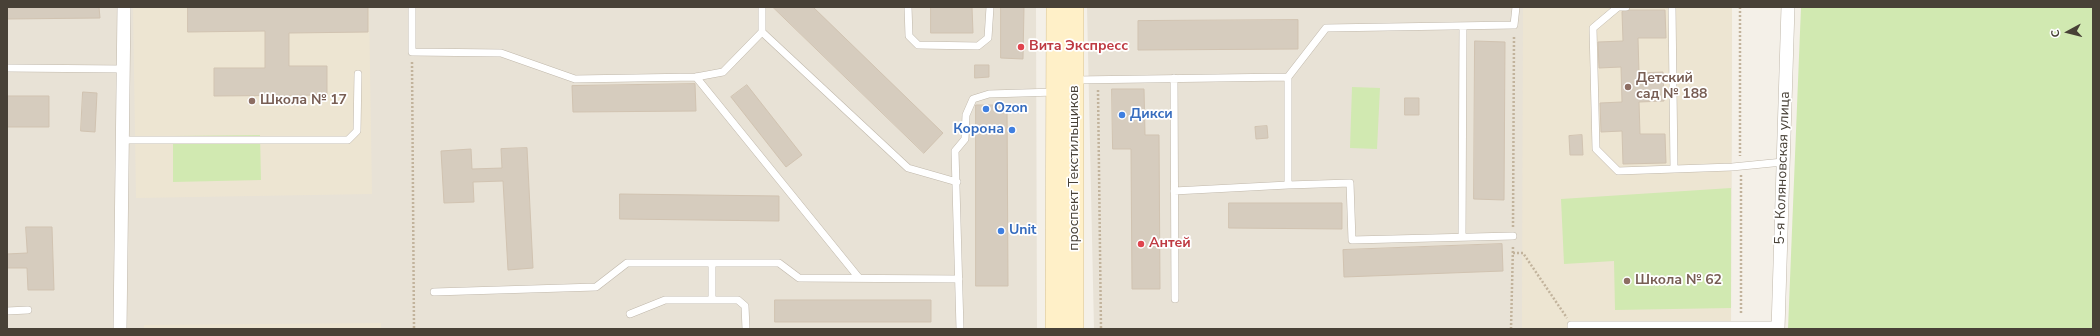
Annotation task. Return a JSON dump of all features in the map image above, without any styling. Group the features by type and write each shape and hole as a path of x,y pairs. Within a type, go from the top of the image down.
{"main road":[{"name":"проспект Текстильщиков","path":"1055,329 1056,7"},
{"name":"проспект Текстильщиков","path":"1074,7 1074,329"}],"street":[{"path":"120,329 124,7"},
{"name":"5-я Коляновская улица","path":"1778,327 1788,7"}],"lane":[{"path":"412,7 412,52 501,53 575,79 696,77 723,72 762,32 762,7"},
{"path":"908,7 909,36 918,45 978,46 988,38 990,7"},
{"path":"1288,185 1288,77 1326,28 1514,25 1516,7"},
{"path":"1626,7 1618,7 1593,28 1596,149 1618,171 1732,166 1783,162"},
{"path":"1672,7 1674,169"},
{"path":"1462,237 1463,26"},
{"path":"762,32 908,168 957,182"},
{"path":"7,68 123,69"},
{"path":"122,140 348,140 357,131 358,74"},
{"path":"696,77 860,278"},
{"path":"1074,80 1288,77"},
{"path":"1174,78 1175,299"},
{"path":"960,329 956,151 965,139 966,115 973,99 989,94 1056,92"},
{"path":"1174,191 1350,183 1352,240 1513,236"},
{"path":"434,292 596,287 627,263 779,263 799,278 959,279"},
{"path":"712,263 712,300"},
{"path":"630,314 665,300 738,300 745,306 746,329"},
{"path":"7,311 28,310"},
{"path":"1571,327 1778,327"}],"path":[{"path":"1511,329 1513,253 1514,25"},
{"path":"412,52 414,329"},
{"path":"1098,80 1102,329"},
{"path":"1513,253 1523,253 1571,327"}],"shaded area":[{"path":"7,7 1036,7 1037,329 7,329"},
{"name":"Школа № 17","path":"133,7 369,7 372,194 136,198"},
{"path":"1087,7 1732,7 1731,329 1094,329"},
{"path":"1523,7 1732,7 1731,329 1522,329"},
{"path":"381,323 381,329 144,329 144,325"}],"green space":[{"path":"1801,7 2093,7 2093,329 1788,329"},
{"path":"1352,87 1380,88 1377,149 1350,148"},
{"path":"260,135 261,180 173,182 173,136"},
{"name":"Школа № 62","path":"1731,188 1731,308 1615,310 1614,261 1564,264 1561,199"}],"building":[{"path":"7,7 99,7 100,18 7,19"},
{"path":"188,7 368,7 368,32 289,33 289,66 327,66 327,95 214,96 214,68 265,68 265,31 188,32"},
{"path":"773,7 813,7 943,133 924,153"},
{"path":"931,7 972,7 973,33 931,33"},
{"path":"1001,7 1024,7 1023,59 1001,58"},
{"path":"1629,10 1665,10 1666,38 1638,38 1639,73 1663,72 1664,101 1639,102 1640,134 1665,134 1666,163 1623,164 1622,131 1601,132 1600,103 1622,102 1621,67 1599,68 1598,42 1623,41 1622,12"},
{"path":"1298,20 1298,49 1138,50 1138,21"},
{"path":"1475,41 1505,42 1504,200 1474,199"},
{"path":"975,65 989,65 989,77 975,78"},
{"path":"695,84 696,111 573,112 572,86"},
{"path":"747,85 802,155 786,167 731,97"},
{"path":"1112,89 1144,89 1145,135 1159,135 1160,289 1132,289 1131,149 1113,149"},
{"path":"83,92 97,93 95,132 81,131"},
{"path":"7,96 49,96 49,127 7,127"},
{"path":"1405,98 1419,98 1419,115 1405,115"},
{"path":"976,105 1007,105 1008,286 976,286"},
{"path":"1267,126 1268,138 1256,139 1255,127"},
{"path":"1582,135 1583,155 1570,155 1569,136"},
{"path":"527,148 533,268 508,270 503,181 473,182 474,202 444,203 441,151 471,149 472,169 502,168 501,149"},
{"path":"620,194 779,196 779,221 620,219"},
{"path":"1229,203 1342,203 1342,229 1229,228"},
{"path":"26,227 52,227 54,290 28,290 27,268 7,268 7,254 27,253"},
{"path":"1502,244 1503,271 1344,277 1343,250"},
{"path":"775,300 931,300 931,322 775,322"}],"place":[{"name":"Вита Экспресс","path":"1021,47"},
{"name":"Детский сад № 188","path":"1628,87"},
{"name":"Школа № 17","path":"252,101"},
{"name":"Ozon","path":"986,109"},
{"name":"Дикси","path":"1122,115"},
{"name":"Корона","path":"1012,130"},
{"name":"Unit","path":"1001,231"},
{"name":"Антей","path":"1141,244"},
{"name":"Школа № 62","path":"1627,281"}]}
